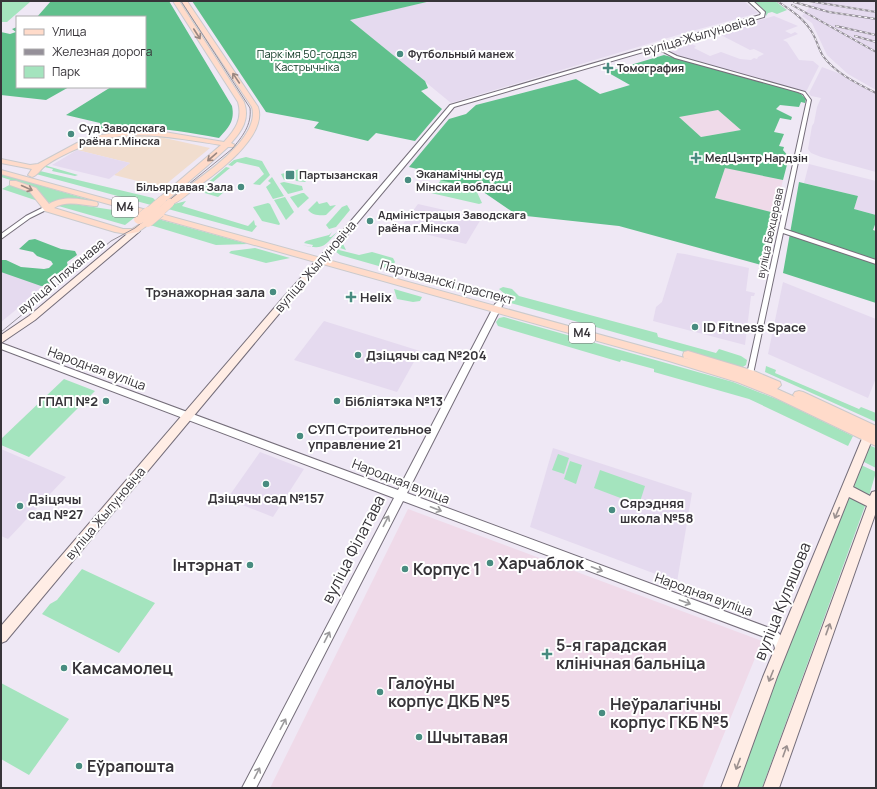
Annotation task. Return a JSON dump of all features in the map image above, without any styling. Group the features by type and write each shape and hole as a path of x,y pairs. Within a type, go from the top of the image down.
{"main road":[{"path":"1,179 32,190 47,209 123,232 136,231 148,222 168,200 226,144 237,131 242,120 243,113 241,102 176,1"},
{"path":"123,232 139,215 168,200 241,146 257,116 255,107 184,1"},
{"path":"32,175 33,172 40,166 66,150 83,142 118,134 149,132 241,146"},
{"path":"1,161 30,167 40,166"},
{"name":"Партызанскі праспект","path":"1,166 323,259 497,307 706,360 873,435"},
{"name":"Партызанскі праспект","path":"1,172 139,215 323,259"},
{"path":"47,209 54,203 64,200 139,215"},
{"name":"вуліца Пляханава","path":"1,340 32,318 136,231"},
{"name":"вуліца Пляханава","path":"1,340 25,316 113,244 123,232"},
{"name":"вуліца Жылуновіча","path":"2,635 285,301 323,259"},
{"name":"вуліца Куляшова","path":"728,788 847,490 873,435"},
{"path":"771,788 875,500 847,490"}],"street":[{"name":"вуліца Жылуновіча","path":"323,259 420,142 452,106 762,16 763,13 750,1"},
{"name":"вуліца Бехцерава","path":"657,47 676,57 799,91 809,100 781,230 745,377"},
{"path":"1,237 28,217 47,209"},
{"path":"781,230 876,262"},
{"name":"вуліца Філатава","path":"249,788 497,307"},
{"name":"Народная вуліца","path":"1,346 772,634 780,644 782,651"}],"shaded area":[{"path":"431,1 744,1 758,13 681,34 451,103 349,19"},
{"path":"815,1 876,1 876,90 848,74 827,55 812,23 802,16"},
{"path":"774,16 798,26 785,31 791,34 795,32 798,34 783,40 787,42 799,60 813,61 819,66 806,92 686,59 669,52 678,50 672,46 687,42 696,46 694,48 710,56 721,52 740,59 757,59 764,54 754,49 750,50 717,33"},
{"path":"822,67 846,76 876,93 876,172 821,157 811,153 808,149 812,126 821,98 811,96 809,93"},
{"path":"718,110 742,130 701,137 678,116"},
{"path":"139,135 160,137 210,148 165,185 157,186 114,175 130,163 77,150 104,140"},
{"path":"77,150 130,163 109,179 52,165"},
{"path":"809,164 876,181 876,215 854,209 858,196 804,183"},
{"path":"725,167 783,180 775,213 715,199"},
{"path":"418,204 481,219 466,244 400,228"},
{"path":"677,253 749,268 746,291 755,293 754,296 751,296 745,345 653,321 656,307 662,302"},
{"path":"1,266 51,281 1,322"},
{"path":"783,282 876,319 876,378 868,398 768,354"},
{"name":"Дзіцячы сад №204","path":"324,321 420,351 397,392 294,360"},
{"name":"Сярэдняя школа №58","path":"553,448 692,493 677,582 530,527"},
{"name":"Дзіцячы сад №27","path":"1,449 66,477 8,539 1,536"},
{"name":"Дзіцячы сад №157","path":"260,452 304,469 273,517 227,499"},
{"name":"5-я гарадская клінічная бальніца","path":"408,509 762,641 702,788 270,788"}],"green space":[{"name":"Парк імя 50-годдзя Кастрычніка","path":"51,1 169,1 232,106 233,116 230,124 219,138 147,128 102,131 100,123 66,115 109,88 146,88 146,16 38,16"},
{"name":"Парк імя 50-годдзя Кастрычніка","path":"192,1 431,1 350,20 425,81 428,88 421,91 442,109 415,141 376,133 368,141 314,128 319,122 266,112"},
{"path":"753,1 775,1 787,10 777,14 772,12 768,13 766,16 763,9"},
{"path":"1,2 30,2 7,22 1,22"},
{"path":"1,32 10,34 16,32 16,88 67,88 46,100 1,95"},
{"path":"664,55 792,90 801,94 806,99 805,103 801,102 799,107 780,105 776,109 792,117 791,120 780,118 774,132 784,134 779,146 784,147 783,150 789,157 783,180 725,168 715,198 775,213 765,266 619,226 517,215 479,189 435,179 438,174 409,167 449,119 466,114 476,105 576,79 600,94 630,85 607,72","holes":["718,110 741,130 701,137 679,117"]},
{"path":"246,157 262,161 270,175 260,185 253,184 264,174 259,167 237,162 232,166 228,165 234,160"},
{"path":"44,165 78,175 75,176 52,171 53,169 45,167 40,171 153,198 156,201 154,201 151,205 36,174"},
{"path":"226,167 230,168 207,187 224,192 218,197 198,191"},
{"path":"300,169 307,180 305,182 296,181 295,179 291,180 290,178 284,180 281,174"},
{"path":"1,174 97,202 66,198 51,203 47,202 30,186 1,177"},
{"path":"272,177 284,196 273,199 266,187 271,183 268,181"},
{"path":"441,180 475,188 482,203 479,204 431,193"},
{"path":"284,182 302,186 303,190 288,194 280,183"},
{"path":"799,182 858,196 854,209 876,215 876,222 873,230 876,231 876,303 783,273"},
{"path":"11,184 31,191 38,201 2,189"},
{"path":"302,193 309,198 298,208 290,197"},
{"path":"285,197 294,212 286,220 274,200"},
{"path":"186,201 182,206 248,226 254,220 255,225 257,226 252,232 168,209 174,204"},
{"path":"317,201 319,204 327,202 330,206 336,205 326,215 316,215 308,210"},
{"path":"68,203 139,214 125,225 55,205"},
{"path":"268,203 270,204 280,224 279,225 262,221 253,207"},
{"path":"347,205 350,210 336,227 329,229 326,225 342,207"},
{"path":"158,219 248,244 216,245 150,225"},
{"path":"332,232 329,237 331,237 337,232 326,244 319,247 312,247 313,245 304,243 306,241 329,235"},
{"path":"35,239 61,249 75,251 77,255 67,262 68,267 57,274 53,281 47,286 41,286 1,272 1,260 6,260 21,267 49,268 53,264 51,261 37,256 33,252 19,249 29,240"},
{"path":"342,242 346,250 340,248 339,250 359,255 372,252 393,258 395,262 391,269 487,295 491,292 500,294 500,297 498,300 340,255 335,251"},
{"path":"255,248 290,258 266,263 229,253 231,251"},
{"path":"503,287 512,289 519,296 657,333 658,337 716,353 719,349 741,356 747,360 746,365 741,368 507,302 506,295 499,289"},
{"path":"394,289 422,297 420,301 413,302 397,299"},
{"path":"504,317 733,382 779,400 853,436 848,446 749,399 654,372 654,369 621,360 620,362 498,326 496,322 499,318"},
{"path":"766,366 776,370 775,373 859,409 861,407 876,413 876,422 765,372"},
{"path":"64,379 95,391 29,457 1,445 1,439"},
{"path":"871,446 876,448 876,468 862,461 868,447"},
{"path":"558,454 569,458 564,474 552,470"},
{"path":"570,461 582,465 576,484 564,479"},
{"path":"861,465 876,472 869,496 852,487"},
{"path":"600,470 645,486 639,505 594,488"},
{"path":"848,496 865,504 865,506 762,788 734,788"},
{"path":"82,569 155,603 119,653 42,614 50,604 57,600"},
{"path":"1,683 69,719 29,775 1,759"}],"tram line":[{"path":"1,332 111,241 135,228 232,149 246,130 250,108 181,1"}],"railway":[{"path":"777,1 802,19 813,34 823,56 834,68 847,78 876,93"},
{"path":"809,1 876,12"},
{"path":"794,2 829,12 876,19"},
{"path":"792,5 876,52"},
{"path":"836,26 876,35"},
{"path":"855,36 876,42"}],"place":[{"name":"Футбольный манеж","path":"400,54"},
{"name":"Томография","path":"608,68"},
{"name":"Суд Заводскага раёна г.Мінска","path":"71,134"},
{"name":"МедЦэнтр Нардзін","path":"696,158"},
{"name":"Партызанская","path":"290,175"},
{"name":"Эканамічны суд Мінскай вобласці","path":"408,180"},
{"name":"Більярдавая Зала","path":"241,187"},
{"name":"Адміністрацыя Заводскага раёна г.Мінска","path":"370,221"},
{"name":"Трэнажорная зала","path":"273,292"},
{"name":"Helix","path":"351,297"},
{"name":"ID Fitness Space","path":"695,327"},
{"name":"Дзіцячы сад №204","path":"358,355"},
{"name":"ГПАП №2","path":"106,401"},
{"name":"Бібліятэка №13","path":"337,401"},
{"name":"СУП Строительное управление 21","path":"300,436"},
{"name":"Дзіцячы сад №157","path":"266,484"},
{"name":"Дзіцячы сад №27","path":"20,506"},
{"name":"Сярэдняя школа №58","path":"612,510"},
{"name":"Харчаблок","path":"490,563"},
{"name":"Інтэрнат","path":"250,565"},
{"name":"Корпус 1","path":"405,569"},
{"name":"5-я гарадская клінічная бальніца","path":"547,654"},
{"name":"Камсамолец","path":"64,668"},
{"name":"Галоўны корпус ДКБ №5","path":"380,692"},
{"name":"Неўралагічны корпус ГКБ №5","path":"602,713"},
{"name":"Шчытавая","path":"419,737"},
{"name":"Еўрапошта","path":"79,766"}]}
